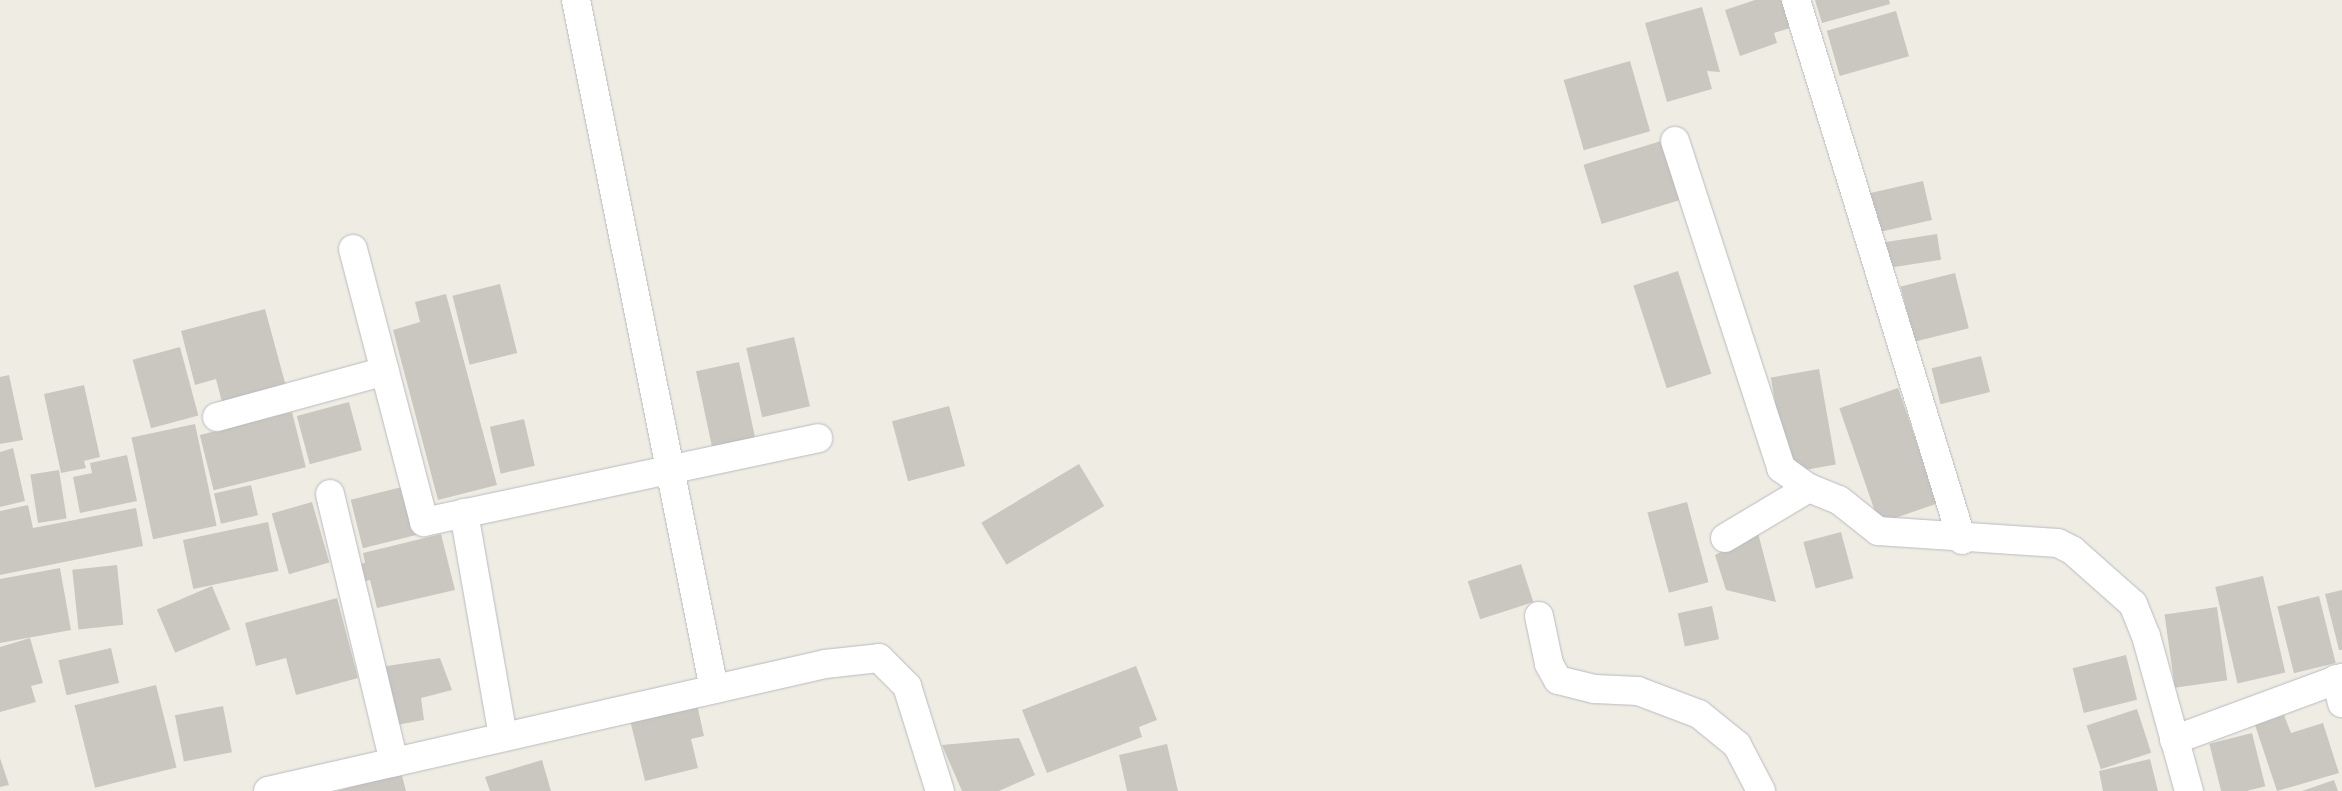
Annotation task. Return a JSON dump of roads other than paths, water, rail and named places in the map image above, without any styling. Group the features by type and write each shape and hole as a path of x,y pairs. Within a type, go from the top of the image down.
{"street":[{"path":"576,0 673,466 714,689"},
{"path":"1796,0 1962,540"},
{"path":"1675,140 1772,448 1781,468 1809,488 1840,500 1878,531 1962,540 2058,544 2102,575 2133,604 2188,791"},
{"path":"353,249 424,522 673,466 818,438"},
{"path":"217,418 385,371"},
{"path":"1725,538 1809,488"},
{"path":"330,494 394,762"},
{"path":"464,513 503,737"},
{"path":"1539,616 1549,664 1558,680 1595,689 1638,691 1699,714 1737,745 1761,791"},
{"path":"268,791 320,785 394,762 825,664 879,658 907,686 940,791"},
{"path":"2174,740 2340,687"}]}
